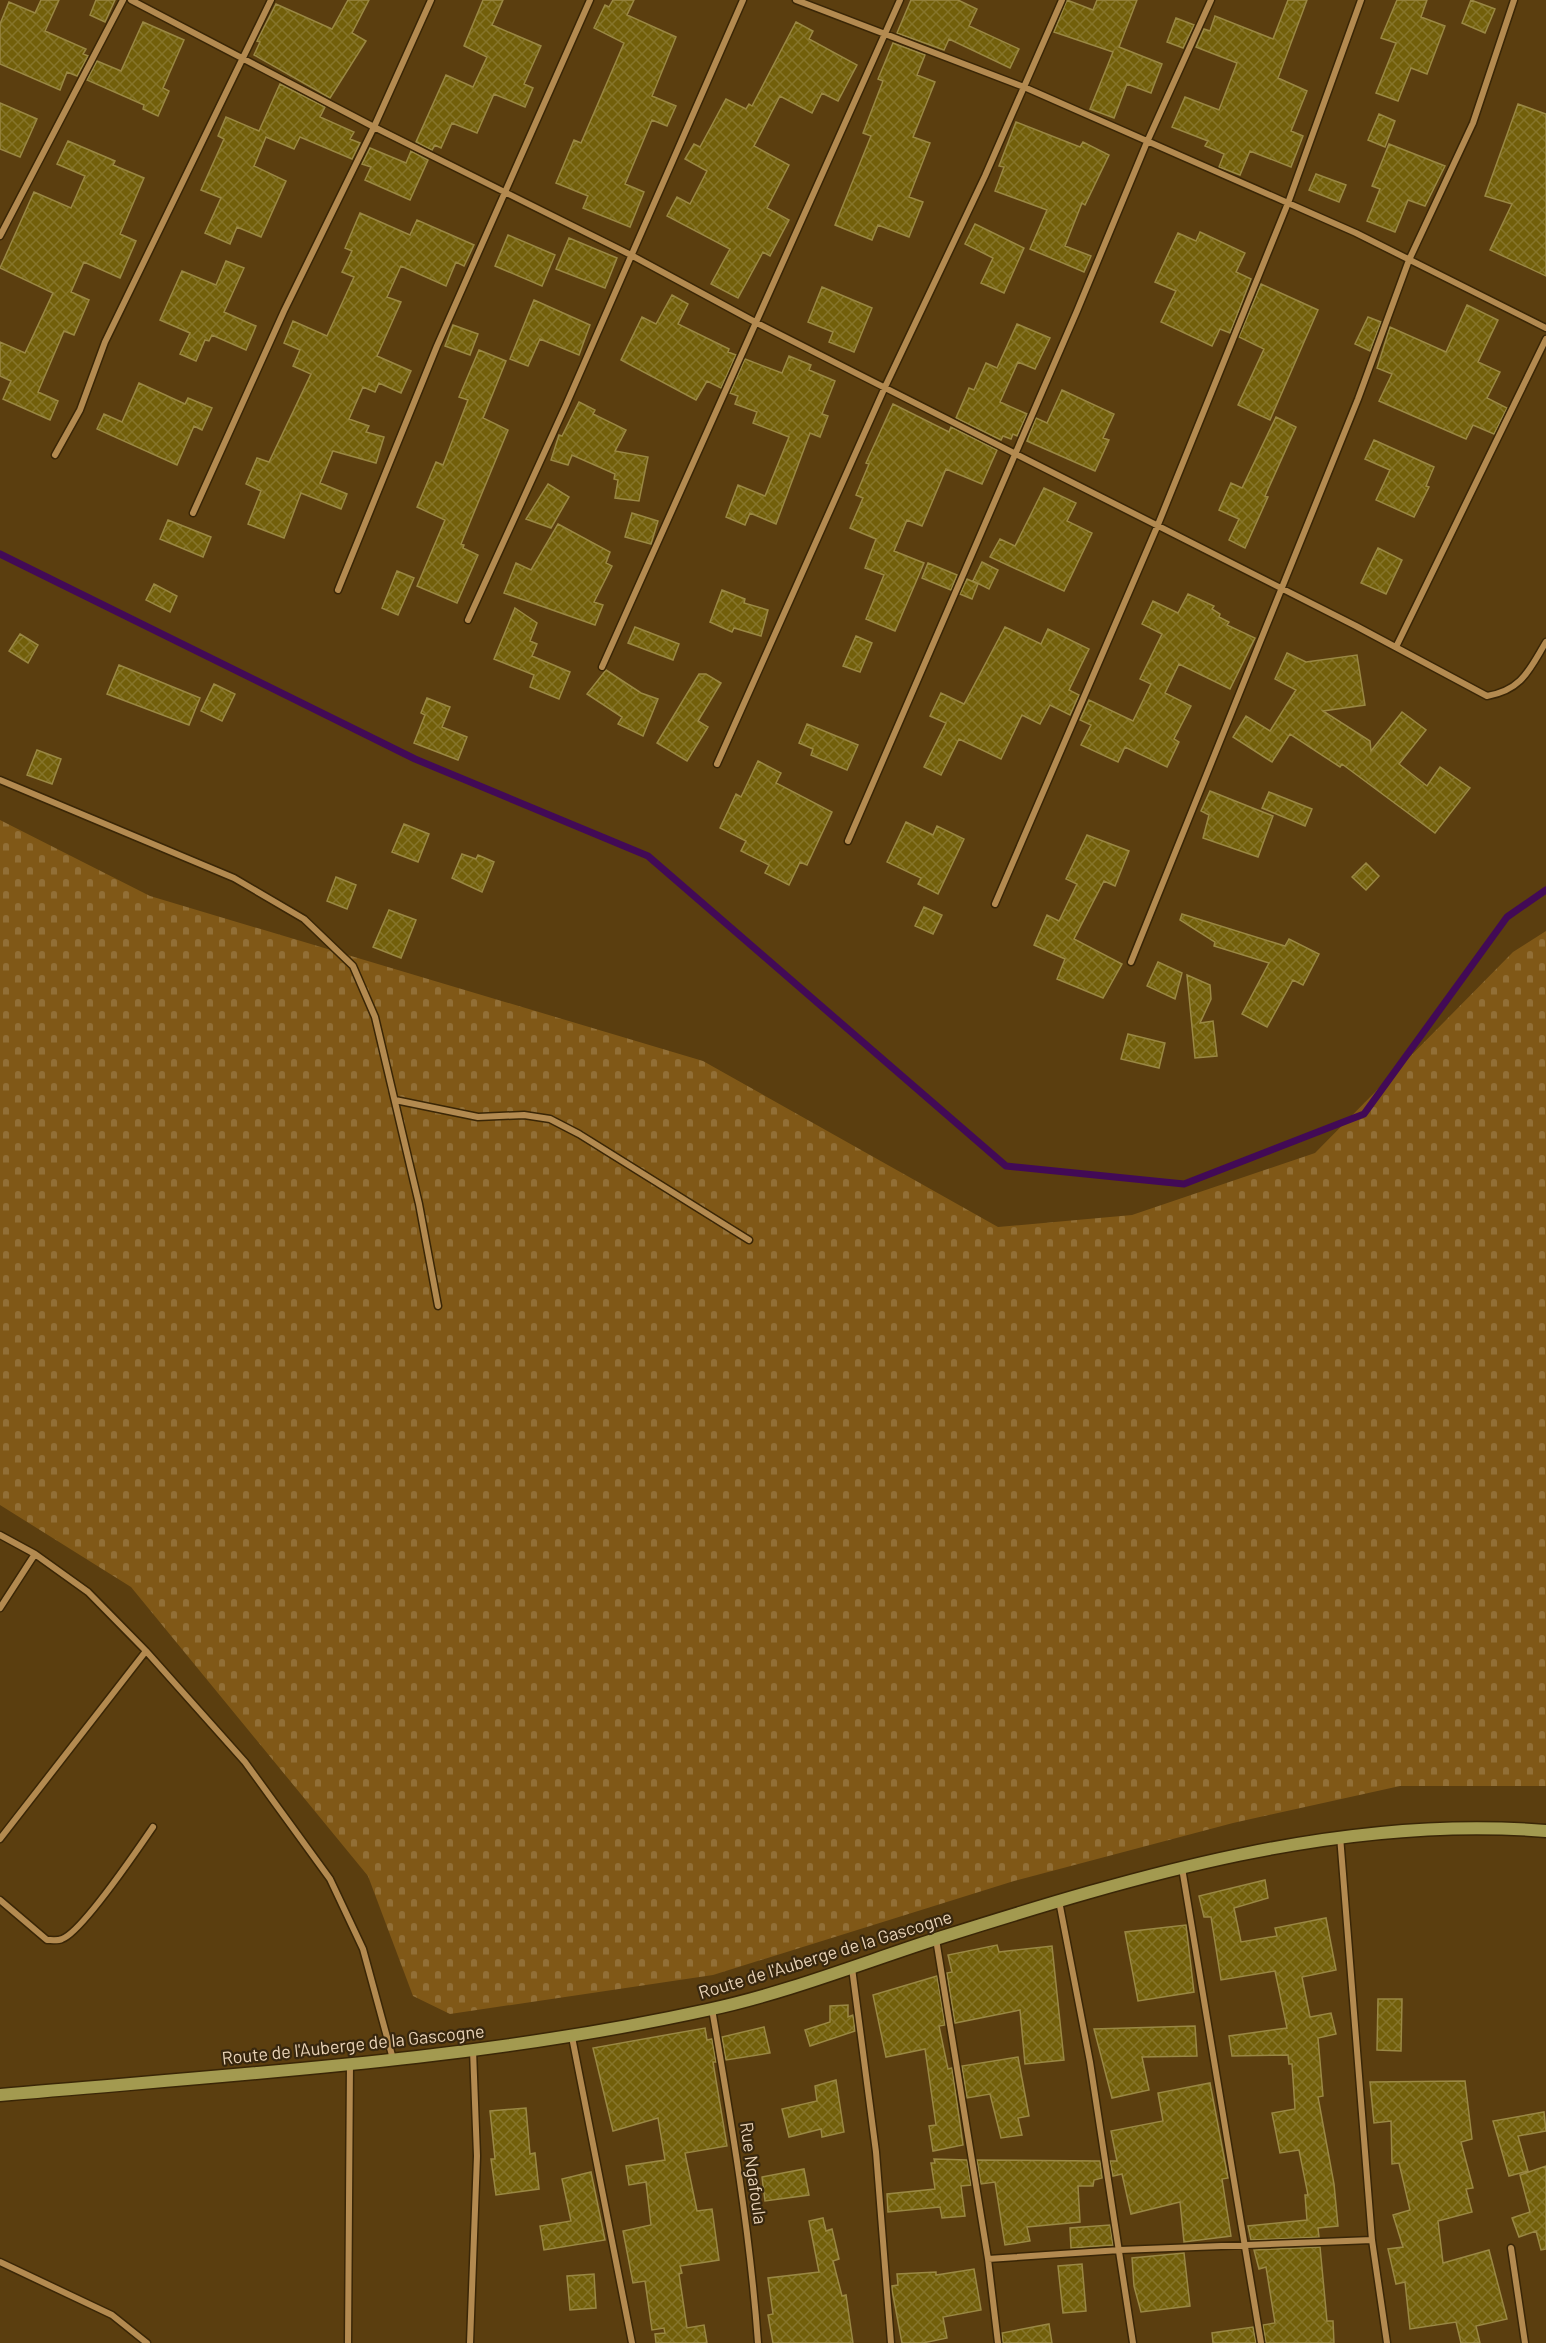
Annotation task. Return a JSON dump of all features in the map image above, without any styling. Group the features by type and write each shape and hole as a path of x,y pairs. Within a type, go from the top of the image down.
{"street":[{"path":"0,237 123,0"},
{"path":"131,0 374,127 631,255 755,322 1396,647 1487,696 1503,693 1523,680 1546,642"},
{"path":"55,455 80,410 105,342 241,57 271,0"},
{"path":"193,513 284,311 374,127 431,0"},
{"path":"338,590 437,346 590,0"},
{"path":"468,620 743,0"},
{"path":"796,0 1024,87 1288,203 1546,328"},
{"path":"602,667 900,0"},
{"path":"717,764 885,387 985,176 1062,0"},
{"path":"848,841 1016,454 1147,142 1211,0"},
{"path":"995,904 1157,527 1288,203 1361,0"},
{"path":"1131,962 1358,399 1409,260 1473,123 1514,0"},
{"path":"1396,647 1546,339"},
{"path":"0,780 234,878 304,919 352,966 375,1017 419,1204 438,1306"},
{"path":"395,1100 478,1117 524,1115 550,1119 579,1134 749,1240"},
{"path":"0,1534 34,1554 88,1592 146,1651 245,1762 330,1879 363,1949 393,2059"},
{"path":"0,1608 34,1554"},
{"path":"0,1839 146,1651"},
{"path":"0,1900 48,1940 62,1939 76,1928 117,1878 153,1827"},
{"name":"Route de l'Auberge de la Gascogne","path":"0,2095 393,2059 572,2037 712,2009 852,1968 1059,1901 1182,1868 1340,1836 1429,1828 1546,1830"},
{"path":"1340,1836 1372,2240 1387,2343"},
{"path":"1182,1868 1245,2245 1250,2288 1261,2343"},
{"path":"1059,1901 1090,2062 1133,2343"},
{"path":"936,1939 988,2259 998,2343"},
{"path":"852,1968 876,2152 891,2343"},
{"name":"Rue Ngafoula","path":"712,2009 732,2124 751,2260 758,2343"},
{"path":"572,2037 632,2343"},
{"path":"470,2343 477,2156 473,2050"},
{"path":"348,2343 350,2062"},
{"path":"988,2259 1120,2250 1372,2240"},
{"path":"1510,2248 1525,2343"},
{"path":"0,2262 112,2315 147,2343"}],"green space":[{"path":"0,820 150,896 703,1061 998,1227 1132,1215 1315,1153 1513,952 1546,931 1546,1786 1400,1786 1233,1823 1014,1881 713,1975 450,2014 413,1996 368,1876 131,1587 0,1505"}],"building":[{"path":"41,0 59,0 45,31 86,49 83,54 88,56 77,76 67,72 60,90 0,64 0,24 9,2 35,13"},
{"path":"96,0 115,0 105,22 90,15"},
{"path":"348,0 369,0 352,33 366,41 330,98 254,55 260,42 257,41 276,4 332,29"},
{"path":"483,0 503,0 492,25 541,46 524,84 533,88 525,107 494,94 477,133 452,123 441,148 435,145 432,150 416,142 446,75 473,87 487,57 464,46"},
{"path":"613,0 634,0 627,15 676,37 652,96 676,106 667,126 652,120 625,184 644,192 630,227 583,208 588,196 556,183 574,140 581,143 624,43 594,28 605,5 609,7"},
{"path":"911,0 958,0 977,9 969,26 1019,49 1010,68 949,39 944,50 897,33"},
{"path":"1067,0 1093,10 1097,0 1137,0 1119,47 1162,64 1151,93 1127,84 1114,118 1090,109 1113,52 1054,32"},
{"path":"1288,0 1307,0 1278,78 1307,91 1291,131 1303,136 1291,167 1250,151 1240,175 1219,167 1224,154 1205,146 1208,141 1172,127 1185,97 1219,110 1237,63 1196,47 1204,29 1210,31 1215,16 1273,39"},
{"path":"1397,0 1427,0 1421,17 1445,26 1427,74 1411,68 1398,101 1376,93 1396,43 1381,38"},
{"path":"1471,0 1495,9 1485,33 1462,23"},
{"path":"1176,18 1194,25 1183,48 1167,42"},
{"path":"143,22 184,40 163,88 169,91 158,116 143,109 144,105 87,80 97,61 121,71"},
{"path":"796,22 813,31 809,39 857,65 838,101 822,93 812,113 780,96 754,146 789,165 767,208 789,220 770,256 763,252 738,298 711,284 730,249 667,216 677,197 690,204 707,171 685,159 694,144 700,147 726,99 746,109 749,104 752,106"},
{"path":"893,43 925,55 917,75 935,82 913,137 930,143 909,197 923,202 909,237 878,225 872,240 835,225 871,136 863,133 883,81 878,79"},
{"path":"280,84 325,107 320,117 354,132 350,139 360,143 352,159 300,137 294,149 266,137 254,166 286,181 261,237 237,227 230,244 205,233 221,198 201,190 224,139 218,136 226,117 259,131"},
{"path":"0,103 37,119 20,157 0,149"},
{"path":"1518,104 1546,114 1546,276 1490,250 1512,204 1485,196"},
{"path":"1379,114 1395,121 1385,147 1368,140"},
{"path":"1016,122 1080,147 1083,142 1109,155 1085,205 1082,203 1065,246 1091,256 1084,272 1030,249 1047,210 995,191 1004,167 999,166"},
{"path":"68,141 115,161 113,165 144,178 120,234 136,241 120,278 84,262 71,292 89,300 74,335 64,331 38,392 58,401 50,420 3,399 11,381 0,376 0,342 25,353 53,293 0,268 34,192 71,208 85,176 57,164"},
{"path":"1389,144 1445,166 1425,206 1408,200 1395,232 1367,221 1380,189 1372,186"},
{"path":"370,148 406,163 411,151 428,160 410,200 365,180 371,167 362,164"},
{"path":"1316,174 1346,185 1339,202 1309,190"},
{"path":"360,213 410,235 417,220 474,245 464,266 456,262 446,286 401,266 387,297 401,302 377,356 411,371 401,393 379,383 375,392 363,387 349,419 369,426 366,432 384,437 376,463 333,451 320,483 347,494 341,509 301,493 284,538 248,524 261,491 246,484 257,458 269,462 311,374 293,366 300,350 284,343 293,321 327,336 354,277 342,272 352,251 345,248"},
{"path":"975,224 1024,248 1004,293 981,283 993,258 965,244"},
{"path":"1200,232 1245,253 1236,272 1251,279 1230,333 1220,329 1212,346 1161,322 1176,291 1155,282 1178,233 1196,241"},
{"path":"508,235 555,255 542,286 495,266"},
{"path":"569,238 617,258 605,288 556,269"},
{"path":"226,261 244,268 224,312 256,326 246,350 212,335 209,341 205,340 196,361 180,354 190,333 160,320 182,271 216,285"},
{"path":"1261,284 1318,310 1270,420 1238,405 1264,349 1239,337"},
{"path":"822,287 872,308 854,352 829,342 833,332 808,322"},
{"path":"672,295 688,304 678,324 729,349 728,352 736,355 721,388 707,381 696,400 621,360 642,317 656,324"},
{"path":"534,300 590,325 579,355 540,339 528,366 510,359"},
{"path":"1467,305 1498,320 1478,362 1500,372 1487,398 1507,408 1494,434 1473,425 1466,439 1379,401 1392,374 1377,368 1390,327 1446,352"},
{"path":"1368,317 1381,322 1370,351 1355,344"},
{"path":"1017,324 1050,338 1035,369 1018,362 1000,402 1027,414 1017,436 1013,434 1011,439 1003,436 1001,440 956,418 969,388 974,390 986,363 997,368"},
{"path":"453,325 478,334 470,355 445,346"},
{"path":"479,350 506,361 483,418 508,430 461,544 464,545 463,548 478,555 457,603 417,586 445,520 417,507 436,462 443,465 468,400 459,397"},
{"path":"789,356 811,365 809,370 835,381 822,414 828,416 820,437 810,433 776,524 750,513 745,525 726,517 738,485 765,496 789,437 753,423 757,412 735,404 738,396 730,393 745,359 782,373"},
{"path":"139,383 185,404 188,398 212,408 202,430 194,426 177,465 97,429 104,414 122,422"},
{"path":"1062,390 1114,414 1103,438 1109,440 1095,471 1027,441 1036,418 1047,423"},
{"path":"579,402 595,410 593,414 626,430 615,451 648,457 639,501 615,498 618,480 614,479 615,474 572,455 568,465 551,460 559,435 562,436"},
{"path":"893,404 949,432 951,427 997,450 982,484 946,469 922,526 907,520 894,551 924,563 895,631 866,619 884,575 865,568 876,539 850,528 863,498 856,495 869,464 866,463"},
{"path":"1276,417 1296,427 1245,548 1229,540 1239,519 1219,510 1231,483 1242,488"},
{"path":"1374,440 1434,467 1426,486 1429,487 1414,517 1376,500 1390,470 1365,459"},
{"path":"548,484 569,497 551,528 526,519"},
{"path":"1044,488 1076,503 1067,521 1092,533 1064,591 990,557 1000,539 1015,546"},
{"path":"632,513 658,521 651,544 625,537"},
{"path":"168,520 211,537 203,557 160,539"},
{"path":"558,524 610,552 606,563 612,566 594,602 603,605 595,625 504,593 516,563 531,570"},
{"path":"1378,548 1402,560 1386,594 1361,583"},
{"path":"982,562 998,570 989,589 973,581"},
{"path":"928,563 957,575 951,590 922,578"},
{"path":"397,571 414,578 398,615 382,608"},
{"path":"967,579 978,584 972,599 960,594"},
{"path":"154,584 177,596 170,612 146,600"},
{"path":"722,590 745,599 744,603 768,610 761,636 734,628 732,632 710,622"},
{"path":"1188,594 1214,606 1212,609 1220,614 1219,617 1229,622 1227,625 1255,638 1230,689 1179,664 1165,693 1191,706 1174,739 1179,742 1167,767 1125,747 1118,762 1081,745 1091,725 1080,720 1089,700 1133,721 1151,684 1140,679 1162,634 1142,624 1153,601 1178,613"},
{"path":"515,608 537,623 530,641 537,644 532,656 570,672 559,699 530,687 534,675 494,659"},
{"path":"635,627 679,644 673,660 628,643"},
{"path":"1005,627 1041,644 1048,629 1089,649 1069,690 1079,695 1070,715 1050,705 1040,724 1022,715 1001,759 959,739 941,775 924,767 946,723 930,716 941,693 964,704"},
{"path":"20,634 38,645 28,663 9,651"},
{"path":"856,636 872,643 860,672 843,666"},
{"path":"1287,653 1306,662 1357,655 1365,705 1323,711 1370,741 1371,751 1402,712 1426,730 1399,764 1427,786 1440,767 1470,788 1435,833 1342,764 1340,767 1290,734 1272,762 1233,737 1246,716 1270,731 1296,690 1275,679"},
{"path":"119,665 200,698 189,725 107,694"},
{"path":"606,670 641,693 658,699 643,736 618,724 622,717 587,694"},
{"path":"699,674 706,674 721,683 698,721 708,727 687,761 657,743"},
{"path":"214,684 235,694 222,721 201,711"},
{"path":"427,698 450,707 442,727 467,737 458,760 414,743 425,715 421,713"},
{"path":"807,724 858,745 847,770 811,755 813,749 799,743"},
{"path":"37,750 61,759 52,784 27,775"},
{"path":"758,761 781,773 776,783 832,812 807,865 800,862 789,885 765,873 769,865 741,851 746,841 720,828 736,794 741,797"},
{"path":"1210,791 1273,816 1258,857 1203,838 1209,815 1201,811"},
{"path":"1269,792 1312,809 1305,826 1262,808"},
{"path":"906,822 933,835 937,826 964,839 938,894 918,884 921,878 887,862"},
{"path":"404,824 429,834 418,862 392,852"},
{"path":"1087,835 1129,851 1115,886 1104,881 1074,939 1122,964 1103,998 1057,979 1065,959 1034,945 1047,915 1059,921 1077,884 1066,879"},
{"path":"462,854 476,859 478,855 494,862 482,892 452,878"},
{"path":"1366,863 1379,876 1366,890 1352,877"},
{"path":"336,877 356,885 347,909 327,901"},
{"path":"924,907 942,915 933,934 915,926"},
{"path":"389,910 416,920 401,958 373,947"},
{"path":"1182,914 1285,946 1289,939 1319,954 1303,985 1293,980 1267,1027 1242,1014 1269,963 1214,946 1215,942 1180,920"},
{"path":"1158,962 1182,973 1175,999 1147,986"},
{"path":"1187,975 1210,985 1211,999 1200,1023 1213,1021 1217,1056 1195,1058"},
{"path":"1128,1034 1165,1043 1159,1068 1121,1059"},
{"path":"1265,1880 1268,1898 1234,1908 1241,1942 1277,1936 1275,1928 1326,1918 1336,1970 1302,1977 1310,2017 1331,2013 1336,2034 1318,2038 1323,2096 1318,2097 1334,2184 1338,2226 1318,2228 1319,2237 1251,2240 1248,2226 1307,2220 1305,2195 1308,2195 1299,2150 1280,2153 1272,2113 1295,2109 1292,2064 1289,2064 1288,2055 1232,2056 1229,2036 1287,2028 1275,1971 1221,1980 1211,1917 1204,1917 1199,1896"},
{"path":"1186,1925 1194,1992 1138,2001 1125,1932"},
{"path":"997,1945 999,1952 1052,1946 1064,2060 1025,2064 1020,2010 955,2023 947,1973 952,1972 948,1955"},
{"path":"937,1976 945,2025 939,2026 948,2069 952,2068 963,2145 933,2151 929,2126 936,2125 925,2049 886,2057 873,1995"},
{"path":"1378,1999 1402,1999 1401,2051 1377,2050"},
{"path":"848,2005 848,2017 853,2015 855,2031 810,2046 805,2030 830,2022 830,2006"},
{"path":"1195,2026 1197,2056 1142,2057 1149,2090 1112,2098 1094,2029"},
{"path":"764,2027 770,2053 726,2060 722,2037"},
{"path":"705,2028 707,2040 712,2039 716,2062 713,2062 727,2146 685,2153 697,2211 712,2209 719,2260 680,2266 682,2273 679,2274 687,2328 704,2325 707,2343 656,2343 655,2334 665,2333 664,2328 652,2330 645,2281 633,2283 623,2231 651,2225 646,2182 629,2185 626,2166 665,2160 658,2118 613,2131 593,2048"},
{"path":"1018,2057 1029,2116 1018,2118 1022,2135 1001,2138 990,2094 967,2098 962,2066"},
{"path":"836,2080 844,2132 822,2137 821,2129 789,2137 782,2109 817,2101 815,2086"},
{"path":"1465,2081 1472,2139 1461,2142 1473,2188 1466,2189 1472,2212 1438,2221 1443,2263 1489,2250 1507,2319 1476,2326 1480,2343 1461,2343 1456,2322 1410,2329 1405,2282 1396,2284 1388,2249 1403,2247 1393,2215 1410,2210 1399,2163 1392,2164 1391,2121 1374,2123 1370,2082"},
{"path":"1210,2083 1228,2178 1222,2179 1231,2236 1184,2242 1180,2202 1131,2214 1122,2174 1113,2176 1110,2161 1117,2161 1111,2131 1163,2121 1158,2093"},
{"path":"526,2108 530,2154 535,2153 539,2189 496,2195 491,2159 495,2159 490,2111"},
{"path":"1544,2112 1546,2131 1518,2136 1528,2171 1509,2176 1493,2121"},
{"path":"934,2159 967,2160 971,2185 961,2186 965,2216 942,2218 940,2207 888,2212 887,2194 935,2189 931,2163 935,2163"},
{"path":"977,2160 1100,2161 1102,2178 1094,2180 1093,2186 1078,2186 1080,2222 1027,2227 1030,2241 1005,2245 995,2182 981,2184"},
{"path":"1546,2166 1546,2249 1541,2250 1536,2231 1519,2237 1512,2218 1530,2212 1520,2175"},
{"path":"804,2169 809,2195 765,2201 762,2177"},
{"path":"591,2172 605,2240 544,2250 540,2226 571,2221 562,2179"},
{"path":"823,2218 826,2231 832,2229 839,2259 833,2261 842,2296 846,2295 853,2343 773,2343 768,2315 773,2314 768,2278 819,2272 809,2221"},
{"path":"1110,2225 1113,2245 1071,2248 1070,2228"},
{"path":"1320,2247 1327,2321 1333,2321 1334,2343 1266,2343 1263,2325 1275,2323 1266,2267 1259,2269 1254,2250"},
{"path":"1184,2253 1190,2306 1141,2312 1134,2286 1132,2258"},
{"path":"1082,2264 1086,2311 1063,2313 1058,2266"},
{"path":"974,2269 981,2310 943,2317 947,2338 923,2343 902,2343 892,2290 892,2286 898,2285 897,2274 936,2272 936,2275"},
{"path":"594,2274 596,2308 570,2310 567,2276"},
{"path":"1049,2324 1052,2343 1003,2343 1002,2333"},
{"path":"1253,2327 1256,2343 1213,2343 1212,2333"}],"waterway":[{"path":"0,554 415,759 648,856 1006,1166 1184,1184 1364,1114 1507,917 1546,890"}]}
